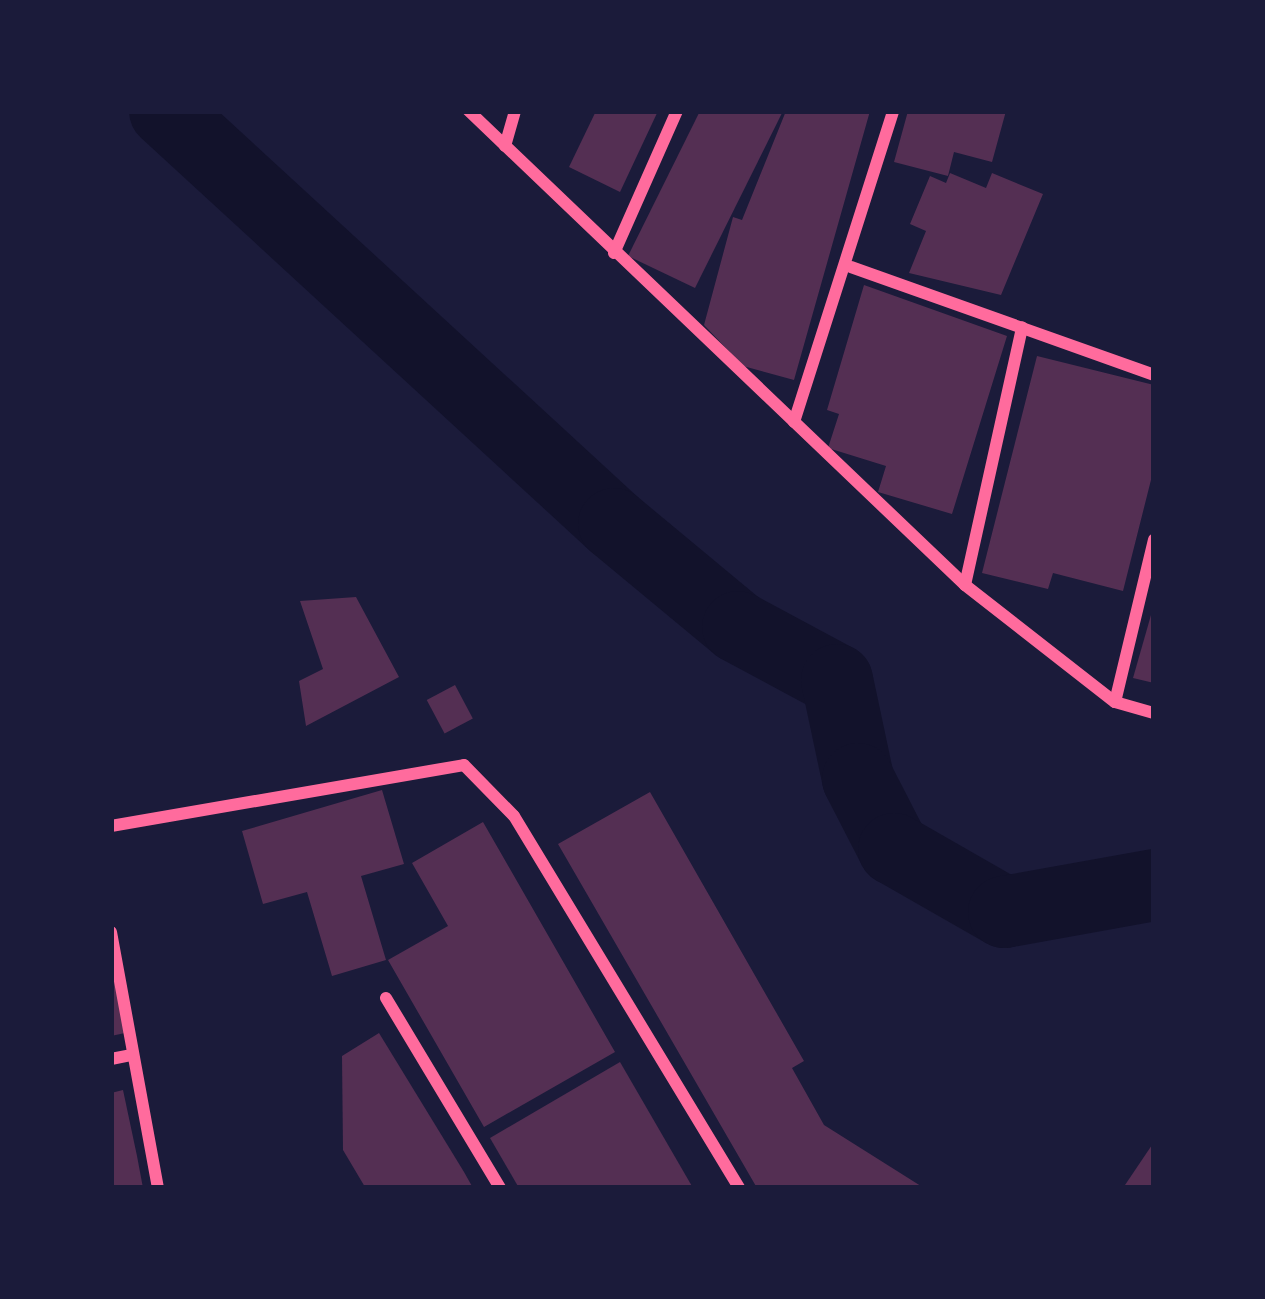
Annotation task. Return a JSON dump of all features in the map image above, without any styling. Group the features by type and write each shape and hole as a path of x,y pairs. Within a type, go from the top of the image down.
{"street":[{"path":"469,111 965,585 1115,702 1154,713"},
{"path":"505,146 515,111"},
{"path":"614,253 677,111"},
{"path":"794,422 851,267 893,111"},
{"path":"851,267 1154,375"},
{"path":"965,585 1022,327"},
{"path":"1115,702 1154,540"},
{"path":"111,826 404,766 464,765 514,816 740,1188"},
{"path":"111,932 158,1188"},
{"path":"386,998 500,1188"},
{"path":"111,1059 131,1055"}],"building":[{"path":"596,111 658,111 620,192 569,167"},
{"path":"700,111 783,111 695,288 628,256"},
{"path":"786,111 870,111 794,380 743,366 704,325 733,217 742,220"},
{"path":"908,111 1006,111 992,162 954,152 948,176 894,162"},
{"path":"950,173 986,188 992,173 1043,194 1001,295 909,273 926,231 910,224 930,176 946,183"},
{"path":"864,285 1007,336 952,514 878,492 886,466 828,448 839,414 827,410"},
{"path":"1037,356 1154,385 1154,468 1123,591 1053,573 1048,589 982,573"},
{"path":"356,597 399,677 306,726 299,681 323,669 300,601"},
{"path":"1154,609 1154,683 1133,678"},
{"path":"455,685 473,719 445,734 427,700"},
{"path":"382,790 404,864 361,876 386,960 332,976 307,892 263,904 242,831"},
{"path":"650,792 804,1061 792,1068 824,1125 924,1188 757,1188 558,844"},
{"path":"483,822 615,1052 484,1127 388,960 448,926 412,863"},
{"path":"111,974 125,1033 111,1036"},
{"path":"379,1033 473,1188 365,1187 343,1150 342,1056"},
{"path":"620,1062 693,1188 519,1188 490,1138"},
{"path":"123,1090 143,1188 111,1188 111,1093"},
{"path":"1154,1142 1154,1188 1123,1188"}],"waterway":[{"path":"165,111 614,524 738,627 837,680 858,779 894,849 1004,912 1154,885"}]}
